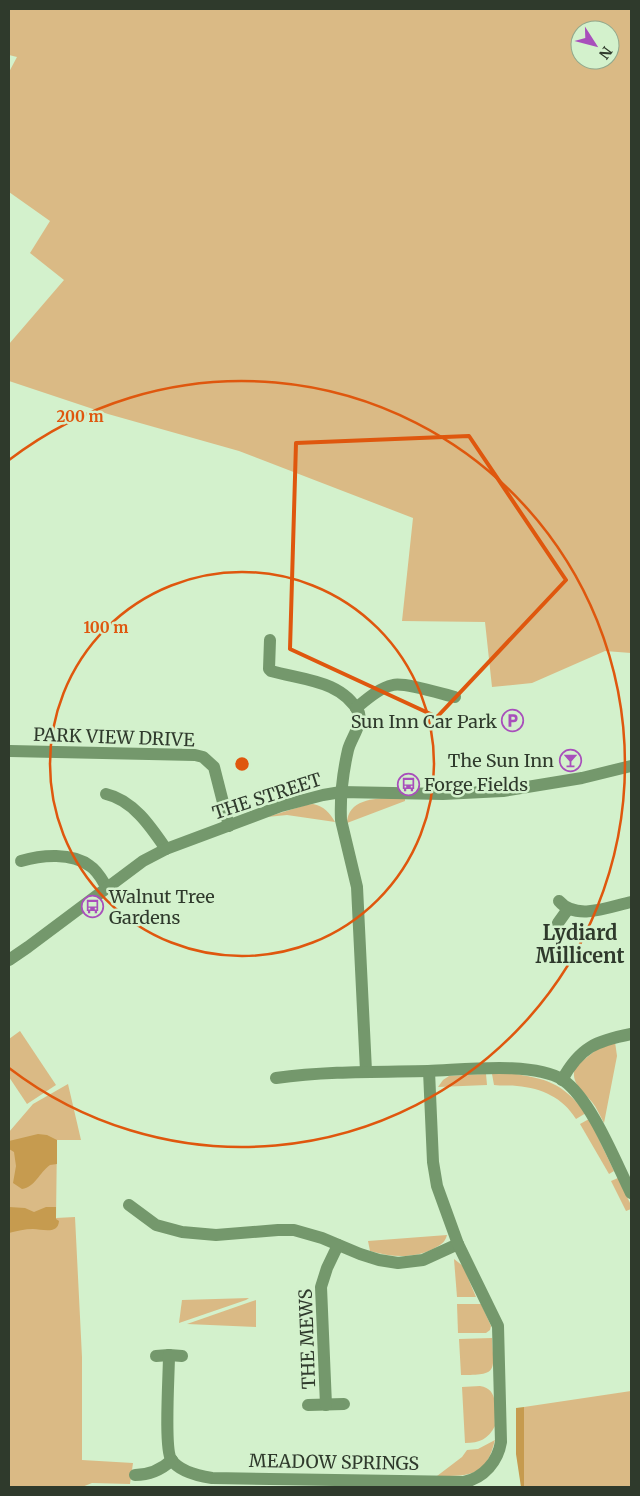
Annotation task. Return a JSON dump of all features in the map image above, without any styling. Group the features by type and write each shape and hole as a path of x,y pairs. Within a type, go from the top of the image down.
{"street":[{"path":"270,640 269,669 271,671 331,686 342,693 359,713 359,720 349,748 341,792 341,820 353,864 358,894 366,1071"},
{"path":"356,708 374,694 393,684 455,697"},
{"name":"PARK VIEW DRIVE","path":"10,751 195,755 203,757 214,767 229,826"},
{"name":"THE STREET","path":"9,960 143,862 166,849 280,806 316,796 341,792 443,794 486,792 582,778 631,766"},
{"path":"106,794 122,800 143,818 166,849"},
{"path":"21,862 37,858 75,858 91,866 107,888"},
{"path":"558,923 564,905 583,911 631,902"},
{"path":"562,1080 573,1062 587,1049 606,1039 631,1034"},
{"path":"276,1078 366,1071 501,1068 534,1072 562,1080 574,1089 587,1105 631,1194"},
{"path":"129,1205 156,1225 182,1232 216,1235 294,1230 379,1260 398,1263 423,1260 458,1244 442,1203 434,1174 429,1071"},
{"name":"MEADOW SPRINGS","path":"172,1460 186,1471 198,1476 212,1478 460,1482 478,1477 485,1472 494,1461 500,1447 501,1436 498,1326 458,1244"},
{"name":"THE MEWS","path":"326,1405 321,1287 327,1268 338,1245"},
{"path":"135,1475 146,1475 157,1471 172,1460 167,1445 176,1356 156,1356"},
{"name":"THE MEWS","path":"308,1405 344,1404"}],"highlighted area":[{"path":"469,436 566,580 437,717 290,649 296,443"}],"shaded area":[{"path":"9,9 631,9 631,653 605,651 532,683 492,687 485,622 402,621 413,518 239,451 108,414 9,381 9,344 64,280 30,253 50,221 9,192 9,72 17,57 9,55"},
{"path":"405,798 405,801 347,823 349,814 354,807 361,803 369,800"},
{"path":"313,804 326,810 335,822 287,815 267,817 306,805"},
{"path":"20,1031 56,1085 27,1104 9,1077 9,1039"},
{"path":"615,1042 617,1056 604,1123 594,1104 578,1086 574,1073 575,1067 596,1050"},
{"path":"509,1073 534,1077 561,1088 586,1113 576,1119 565,1105 551,1095 526,1087 494,1085 492,1074"},
{"path":"486,1074 487,1085 438,1087 449,1076"},
{"path":"68,1084 81,1140 57,1140 56,1218 75,1217 82,1357 82,1460 133,1463 130,1484 92,1483 82,1487 9,1487 9,1132 33,1104"},
{"path":"589,1119 614,1171 609,1174 580,1124"},
{"path":"38,1134 47,1135 57,1140 57,1164 50,1165 34,1183 22,1189 13,1183 16,1166 14,1152 9,1149 9,1141"},
{"path":"618,1178 631,1205 631,1209 626,1211 611,1181"},
{"path":"9,1207 25,1208 34,1212 46,1207 56,1207 58,1225 53,1230 30,1229 9,1233"},
{"path":"447,1235 444,1242 433,1249 410,1256 386,1255 370,1251 368,1241"},
{"path":"454,1259 463,1266 476,1297 457,1297"},
{"path":"249,1298 246,1300 179,1323 182,1300"},
{"path":"256,1300 256,1327 187,1324 250,1302"},
{"path":"457,1304 481,1304 491,1326 490,1330 486,1333 458,1333"},
{"path":"492,1338 493,1365 491,1369 482,1374 461,1375 459,1339"},
{"path":"480,1386 491,1391 495,1401 495,1426 483,1439 465,1443 462,1387"},
{"path":"631,1391 631,1487 524,1487 524,1407"},
{"path":"524,1407 524,1487 521,1487 516,1454 516,1408"},
{"path":"495,1440 487,1461 476,1471 468,1474 437,1476 462,1457 467,1450 478,1449"}],"place":[{"name":"Sun Inn Car Park","path":"513,721"},
{"name":"The Sun Inn","path":"570,760"},
{"name":"Forge Fields","path":"408,784"},
{"name":"Walnut Tree Gardens","path":"93,906"}],"district":[{"name":"Lydiard Millicent","path":"580,944"}]}
